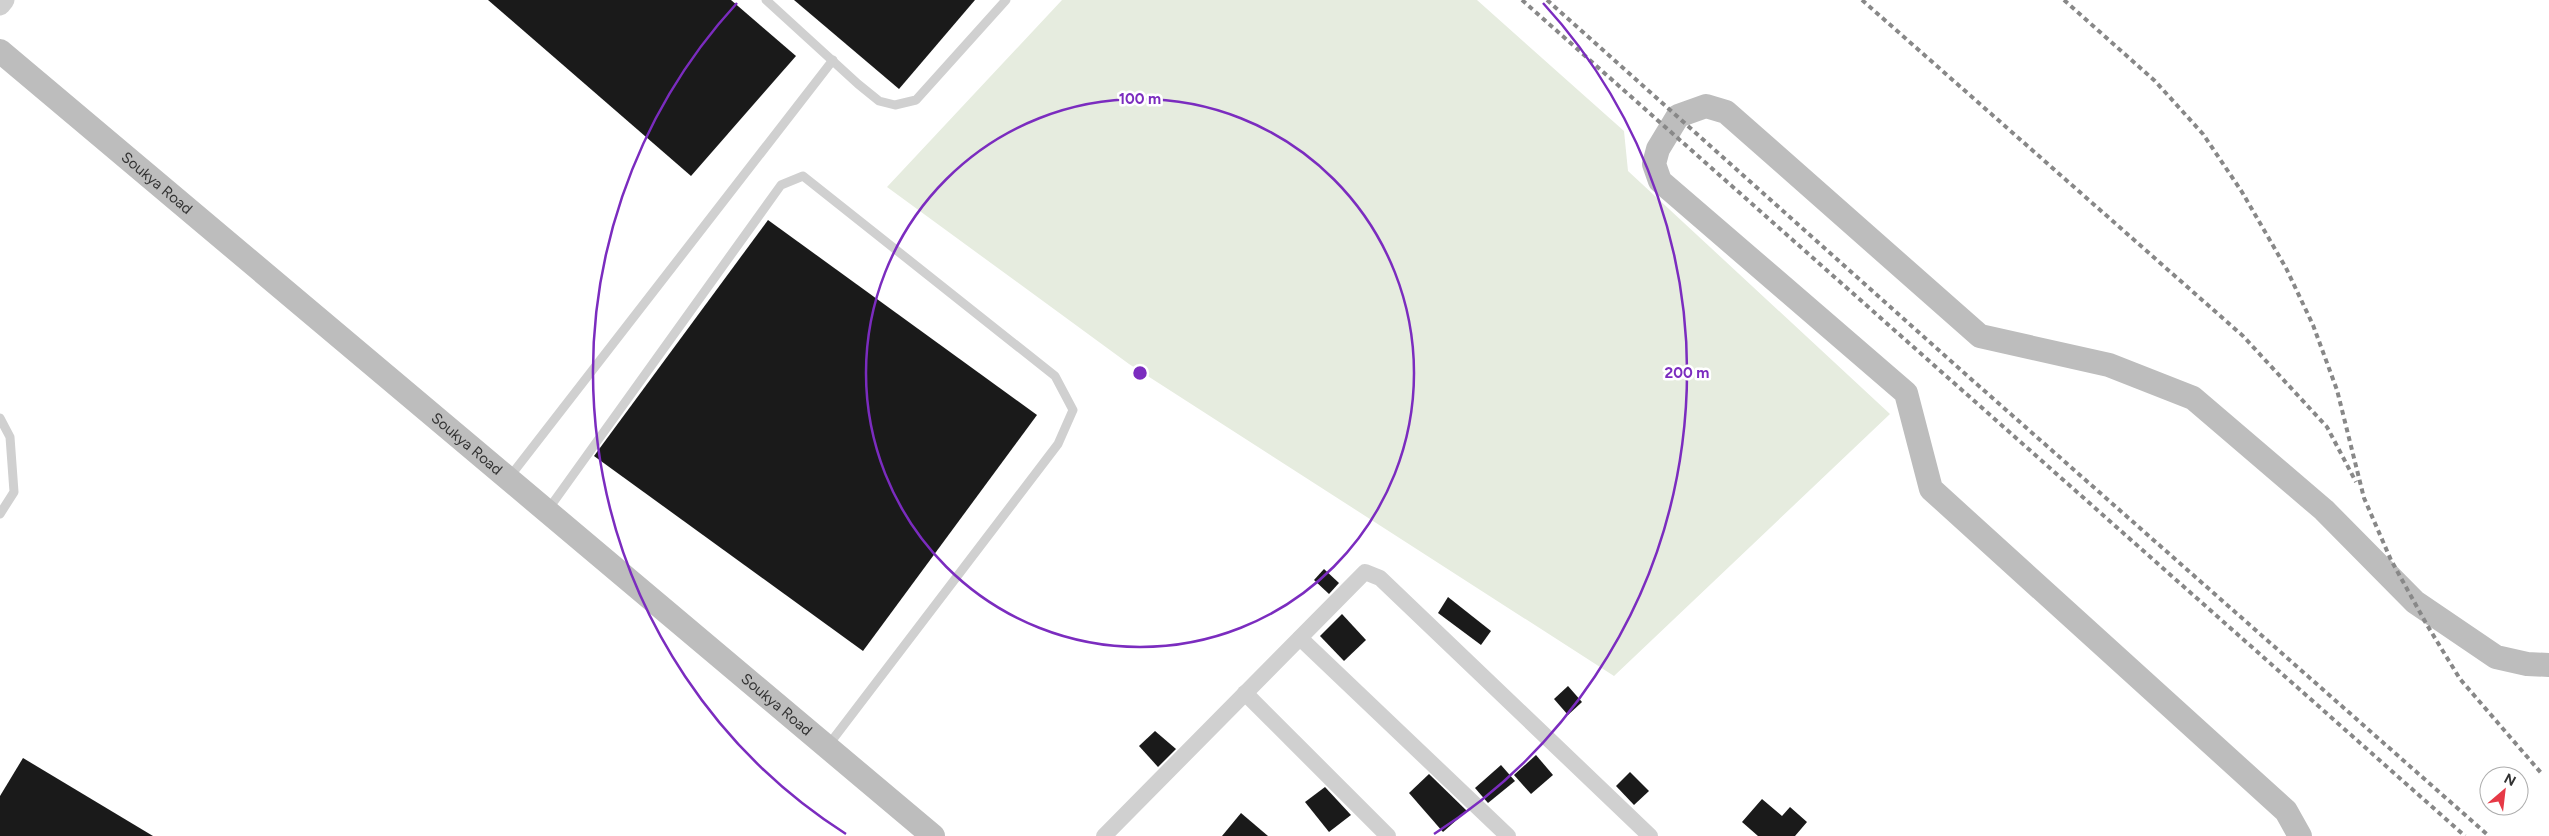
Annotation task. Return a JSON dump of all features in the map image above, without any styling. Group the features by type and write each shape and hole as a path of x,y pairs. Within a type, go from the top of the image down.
{"main road":[{"name":"Soukya Road","path":"0,51 933,836"},
{"path":"2300,836 2286,811 1931,489 1906,393 1660,181 1654,164 1658,150 1678,116 1706,106 1726,112 1980,336 2109,365 2193,398 2324,510 2414,602 2496,657 2527,664 2549,665"}],"street":[{"path":"0,5 4,0"},
{"path":"1104,836 1366,572 1380,578 1650,836"},
{"path":"1300,638 1508,836"},
{"path":"1245,693 1388,836"}],"lane":[{"path":"766,0 858,84 880,101 895,104 916,100 1006,0"},
{"path":"508,479 833,60"},
{"path":"547,512 781,185 803,176 1055,376 1073,410 1058,444 827,747"},
{"path":"0,418 10,437 14,492 0,514"}],"shaded area":[{"path":"1062,0 1477,0 1624,131 1628,171 1890,414 1614,676 1129,364 887,187"}],"building":[{"path":"488,0 731,0 796,56 691,176"},
{"path":"794,0 975,0 899,89"},
{"path":"768,220 1037,415 863,651 594,456"},
{"path":"1324,569 1339,583 1329,594 1314,580"},
{"path":"1448,597 1491,631 1481,645 1438,613"},
{"path":"1342,614 1366,640 1344,661 1320,636"},
{"path":"1568,686 1582,702 1568,715 1554,699"},
{"path":"1155,731 1176,749 1158,767 1139,746"},
{"path":"1536,755 1553,775 1531,794 1514,775"},
{"path":"23,758 153,836 0,836 0,796"},
{"path":"1501,765 1515,781 1488,803 1475,788"},
{"path":"1630,772 1649,791 1634,805 1616,786"},
{"path":"1429,774 1467,811 1443,832 1409,793"},
{"path":"1325,787 1351,815 1329,832 1305,802"},
{"path":"1762,799 1782,816 1790,807 1807,822 1795,836 1758,836 1742,822"},
{"path":"1241,813 1268,836 1222,836"}],"railway":[{"path":"1522,0 2465,836"},
{"path":"1547,0 1971,379 2489,836"},
{"path":"1862,0 2243,336 2327,427 2356,482"},
{"path":"2064,0 2155,81 2203,134 2242,192 2286,268 2313,325 2337,390 2364,498 2391,560 2460,679 2542,774"}]}
